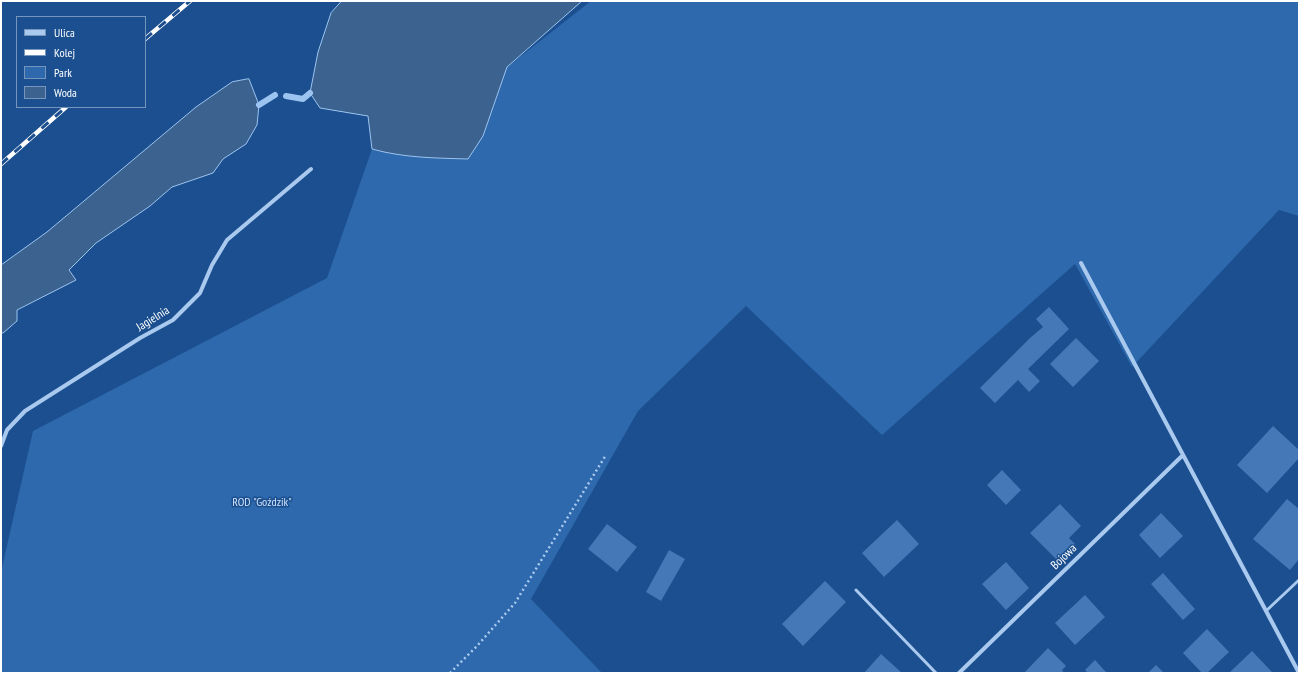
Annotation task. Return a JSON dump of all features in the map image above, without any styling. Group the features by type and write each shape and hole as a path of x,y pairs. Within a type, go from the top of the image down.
{"street":[{"name":"Jagielnia","path":"1,446 7,430 25,411 140,338 173,320 200,293 212,265 227,240 310,169"},
{"path":"1081,262 1299,673"},
{"name":"Bojowa","path":"959,673 1183,455"}],"lane":[{"path":"1266,611 1299,580"},
{"path":"856,590 936,673"}],"path":[{"path":"450,673 477,646 514,604 606,455"}],"green space":[{"name":"ROD \"Goździk\"","path":"591,1 1299,1 1299,216 1279,210 1132,367 1075,264 882,435 746,306 638,411 531,599 602,673 1,673 1,572 33,431 327,278 372,149 445,159 507,67"}],"water":[{"path":"342,1 582,1 507,67 483,136 468,159 408,156 372,149 368,116 320,108 310,93 318,52 331,13"},
{"path":"249,79 259,105 257,125 246,144 223,159 213,173 172,187 150,206 96,243 69,270 76,280 17,310 17,321 1,333 1,265 47,232 196,107 232,82"}],"building":[{"path":"1049,307 1069,329 1028,369 1040,381 1029,392 1018,380 995,403 980,388 1043,327 1036,319"},
{"path":"1076,338 1099,361 1073,387 1050,364"},
{"path":"1273,426 1299,450 1299,458 1267,493 1237,465"},
{"path":"1002,470 1021,490 1006,505 987,485"},
{"path":"1287,499 1299,509 1299,559 1290,570 1253,539"},
{"path":"1060,504 1081,526 1069,538 1075,544 1058,561 1030,533"},
{"path":"1161,513 1183,536 1160,558 1139,535"},
{"path":"897,520 919,544 884,577 862,553"},
{"path":"607,524 637,547 617,572 588,549"},
{"path":"669,550 685,559 661,601 646,592"},
{"path":"1006,562 1029,588 1006,610 982,584"},
{"path":"1163,573 1195,609 1183,620 1151,584"},
{"path":"825,581 846,602 803,646 782,624"},
{"path":"1085,595 1105,617 1075,645 1055,623"},
{"path":"1207,629 1229,652 1207,673 1202,673 1183,653"},
{"path":"1048,648 1066,666 1062,670 1064,673 1024,673"},
{"path":"1252,651 1272,672 1229,673"},
{"path":"881,654 902,673 864,673"},
{"path":"1095,660 1107,673 1088,673 1085,670"},
{"path":"1156,665 1164,673 1148,673"}],"waterway":[{"path":"286,96 303,99 310,93"},
{"path":"259,105 275,95"}],"railway":[{"path":"146,38 190,1"},
{"path":"1,164 65,108"}]}
